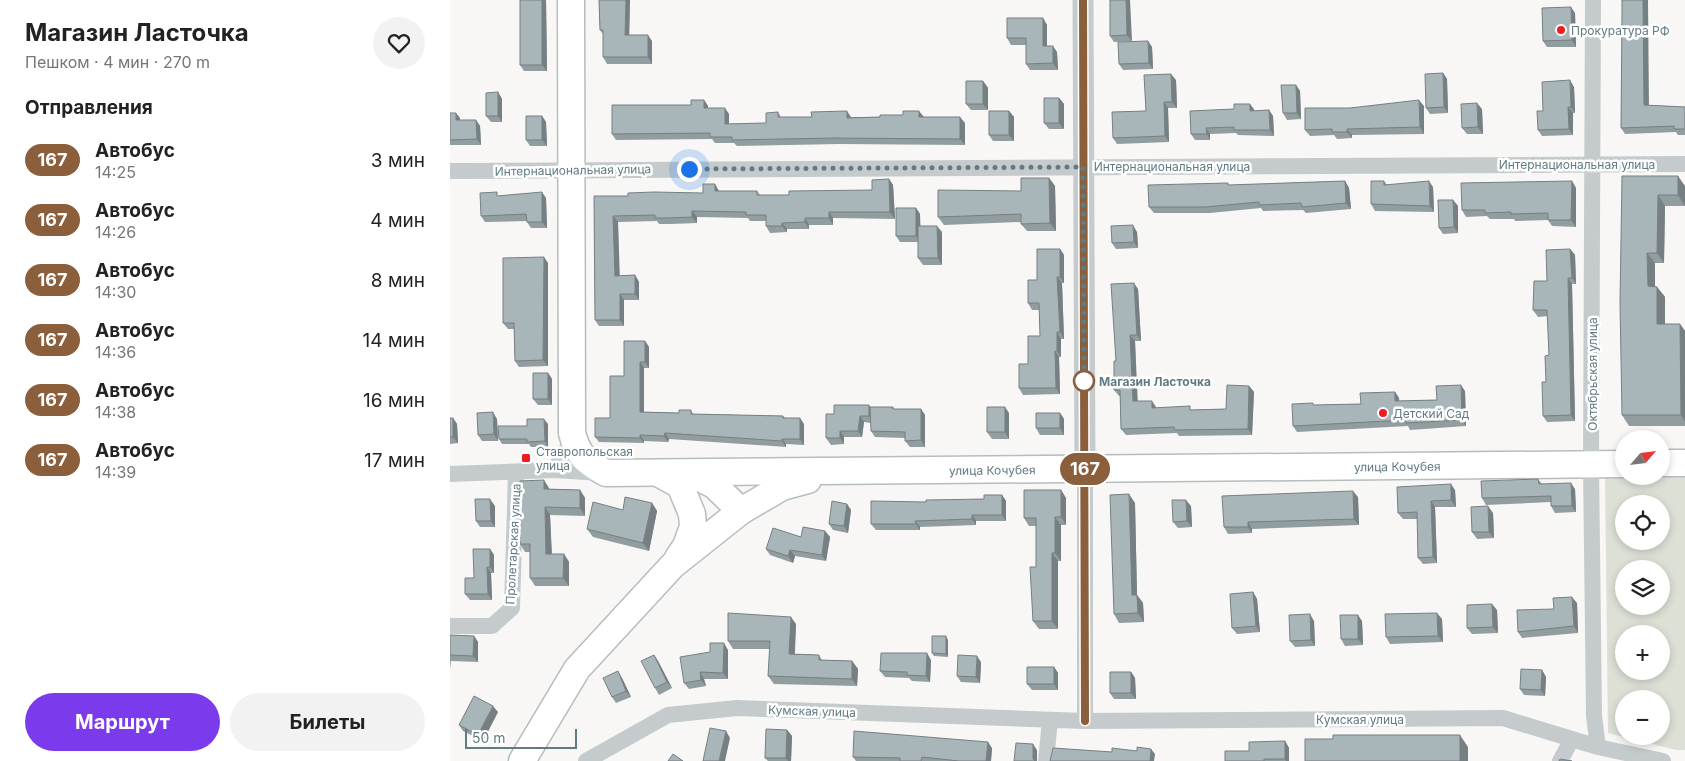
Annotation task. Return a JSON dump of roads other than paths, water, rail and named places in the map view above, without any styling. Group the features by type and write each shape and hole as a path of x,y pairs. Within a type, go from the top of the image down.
{"main road":[{"path":"571,0 573,439 576,448 588,463 606,473"},
{"path":"1670,463 1685,463"},
{"name":"улица Кочубея","path":"606,473 1615,464"},
{"path":"673,565 741,511 782,487 835,472"},
{"path":"522,761 577,669 673,565 686,546 693,526 692,514 680,485 658,473"},
{"path":"689,473 714,485 741,511"}],"street":[{"path":"1083,0 1085,721"},
{"name":"Октябрьская улица","path":"1593,0 1594,163 1591,464 1594,716 1598,747"},
{"name":"Интернациональная улица","path":"450,172 1594,163 1685,164"},
{"path":"554,470 573,439"},
{"name":"улица Кочубея","path":"450,474 516,473 554,470 606,473"},
{"name":"Пролетарская улица","path":"450,626 492,626 512,608 516,473"},
{"name":"Кумская улица","path":"586,761 668,715 736,708 1085,721 1503,718 1598,747 1663,761"},
{"path":"1046,761 1050,720"},
{"path":"1560,761 1572,739"}],"place":[{"name":"Прокуратура РФ","path":"1561,30"},
{"name":"Магазин Ласточка","path":"1084,381"},
{"name":"Детский Сад","path":"1383,413"},
{"name":"Ставропольская улица","path":"526,458"}]}
